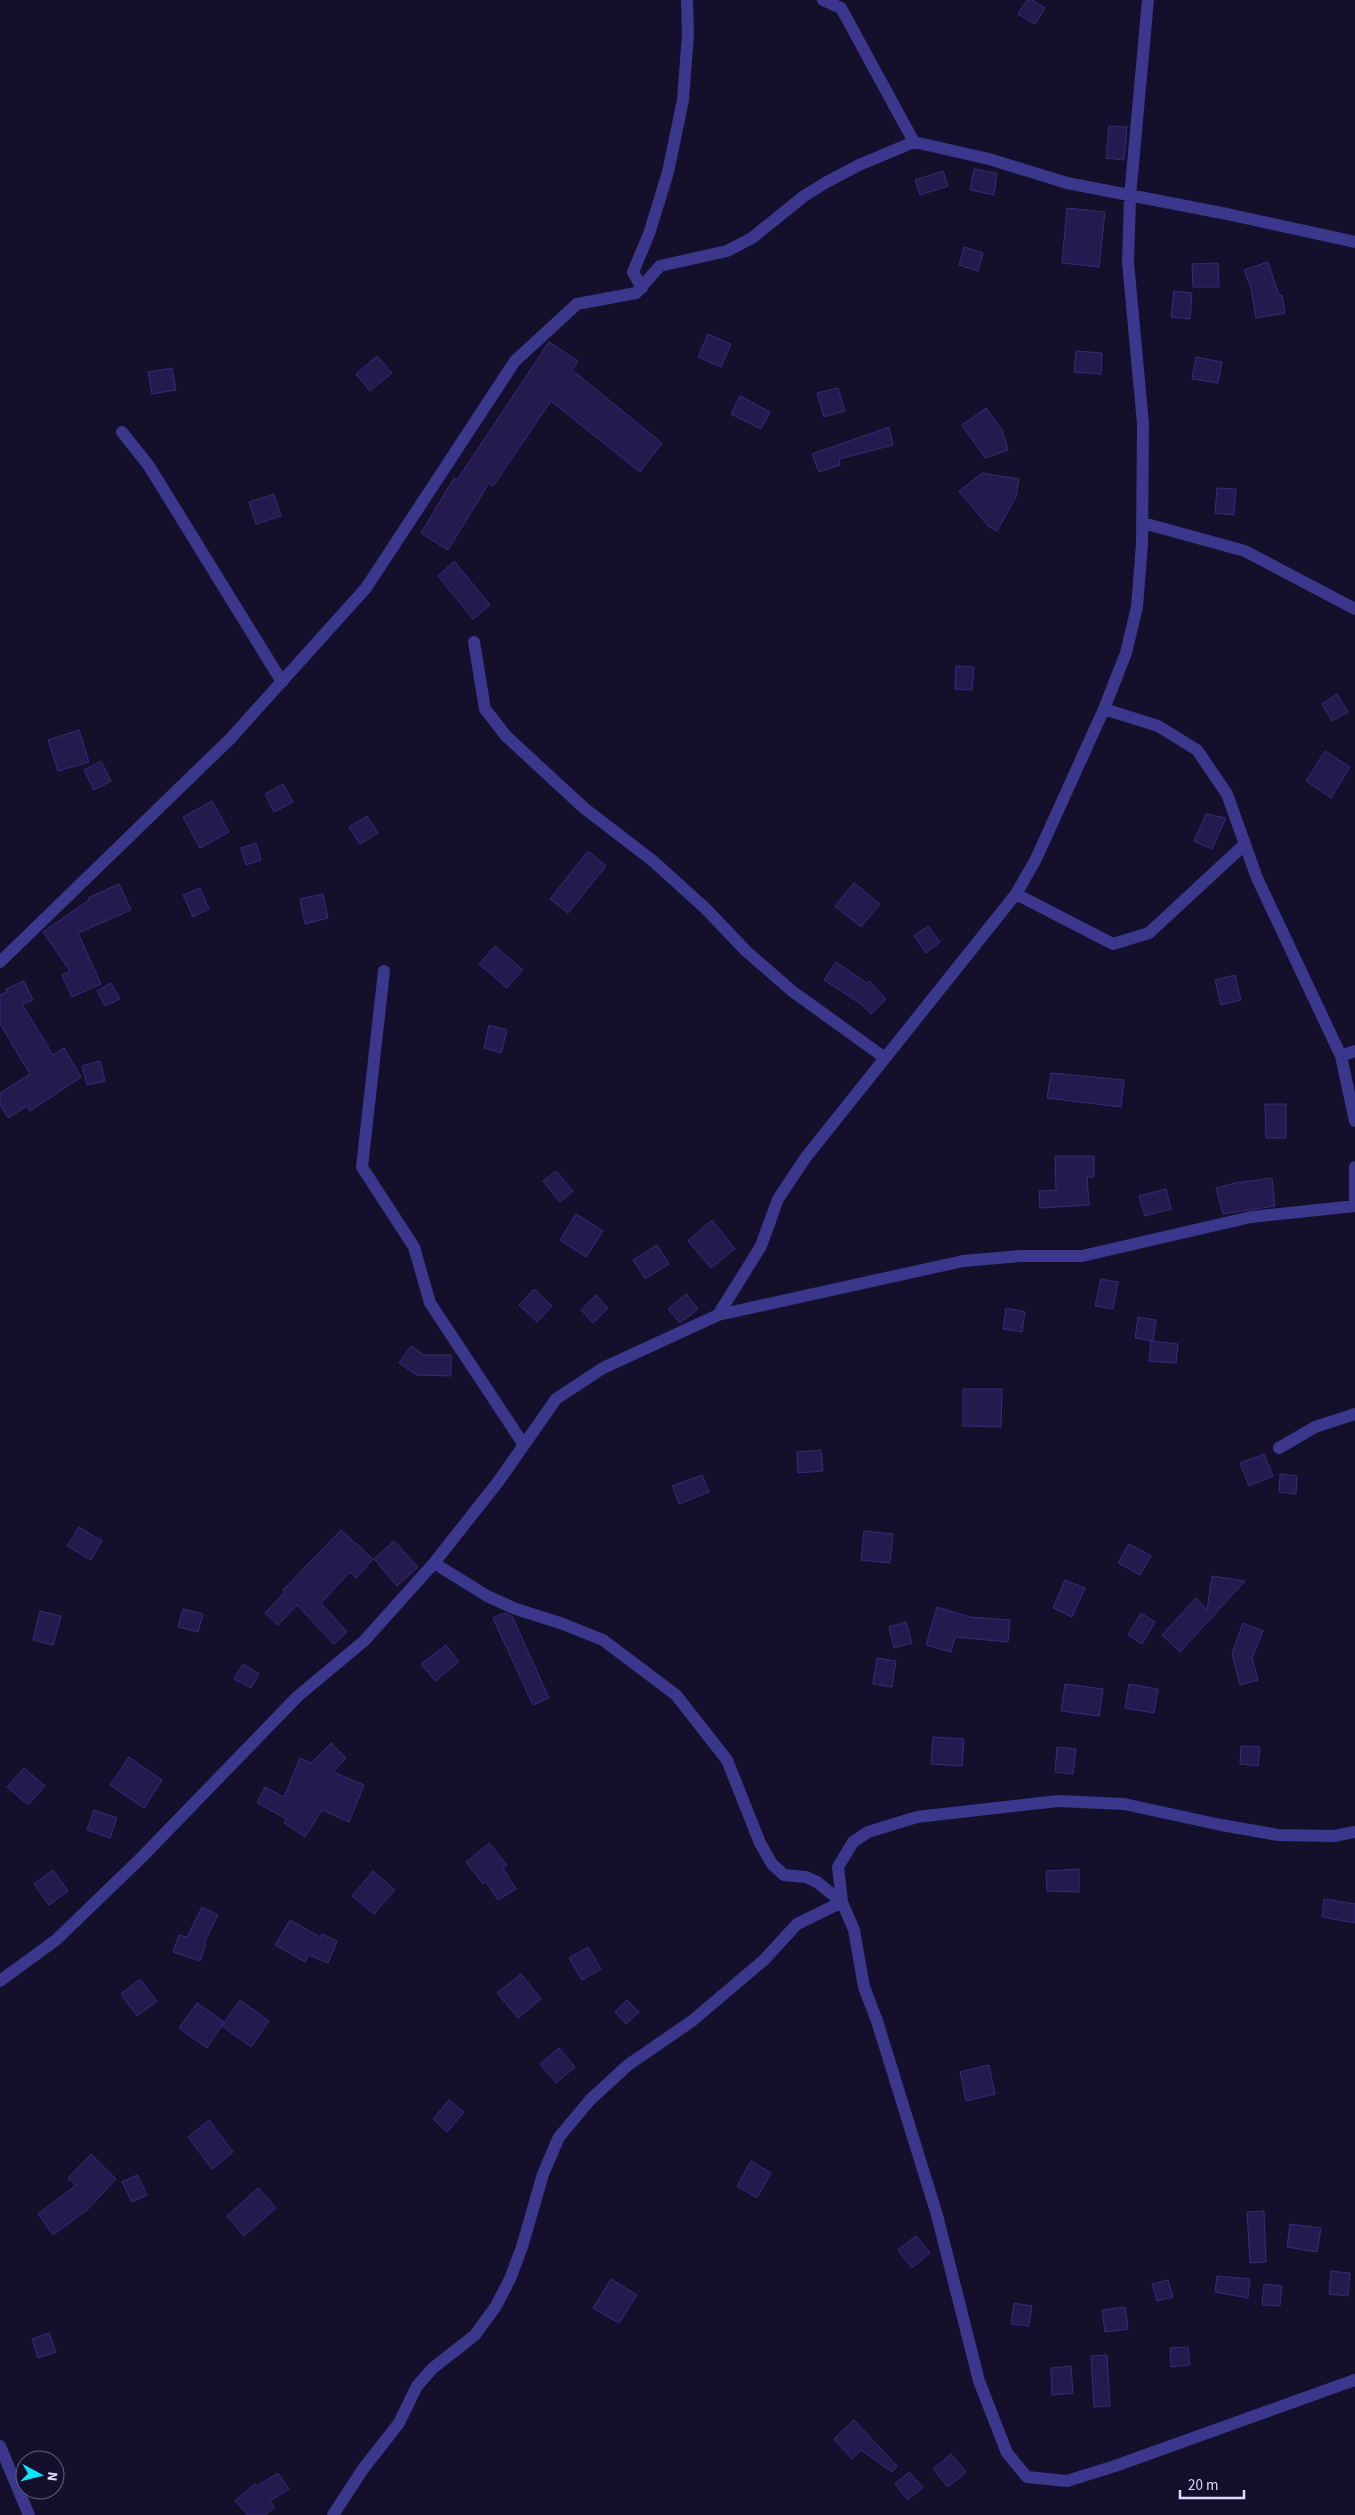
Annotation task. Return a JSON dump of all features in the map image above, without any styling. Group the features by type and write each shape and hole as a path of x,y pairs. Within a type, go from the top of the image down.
{"street":[{"path":"642,288 633,272 649,234 668,172 683,100 688,34 687,0"},
{"path":"823,0 841,4 914,142"},
{"path":"718,1315 760,1246 778,1199 806,1157 1016,894 1036,859 1104,710 1126,654 1137,607 1143,523 1143,424 1128,262 1130,197 1148,0"},
{"path":"0,962 230,739 366,588 515,361 577,304 636,293 660,266 727,251 752,238 804,196 825,183 859,165 914,142 989,159 1067,183 1130,197 1227,214 1355,242"},
{"path":"122,432 149,466 282,682"},
{"path":"1143,523 1245,551 1355,608"},
{"path":"474,642 485,709 506,736 584,808 653,861 706,909 746,951 792,991 885,1058"},
{"path":"1104,710 1158,726 1197,750 1227,794 1257,878 1342,1056 1355,1120"},
{"path":"1016,894 1113,944 1149,933 1245,844"},
{"path":"384,971 362,1167 414,1247 430,1303 524,1445"},
{"path":"1342,1056 1355,1051"},
{"path":"1355,1167 1355,1200"},
{"path":"0,1981 56,1940 298,1696 364,1641 434,1562 498,1482 556,1399 602,1368 718,1315 963,1261 1020,1256 1082,1256 1153,1242 1251,1218 1355,1206"},
{"path":"1279,1448 1315,1427 1355,1414"},
{"path":"434,1562 502,1603 603,1640 676,1695 728,1760 760,1843 772,1864 784,1875 806,1877 817,1882 842,1902"},
{"path":"1355,1832 1334,1836 1278,1835 1124,1804 1058,1800 917,1817 868,1832 853,1842 838,1867 842,1902 854,1930 864,1987 878,2021 937,2215 979,2381 1008,2453 1027,2477 1067,2481 1115,2466 1355,2380"},
{"path":"333,2515 363,2470 399,2423 418,2386 433,2368 475,2335 496,2306 510,2279 522,2247 543,2174 559,2137 590,2100 628,2065 692,2021 764,1960 797,1924 842,1902"},
{"path":"0,2446 29,2515"}],"building":[{"path":"1027,0 1032,0 1045,8 1035,24 1018,14"},
{"path":"1109,126 1127,127 1124,160 1106,158"},
{"path":"974,169 997,173 994,195 970,190"},
{"path":"943,171 948,186 920,195 915,180"},
{"path":"1067,208 1105,212 1099,267 1062,263"},
{"path":"964,247 983,253 978,271 959,265"},
{"path":"1268,262 1279,295 1282,295 1285,313 1256,318 1251,288 1244,270"},
{"path":"1218,263 1219,287 1193,287 1192,264"},
{"path":"1174,291 1192,293 1190,319 1171,317"},
{"path":"708,334 731,344 721,367 698,357"},
{"path":"549,342 578,361 572,370 662,443 640,472 551,401 493,486 489,483 448,550 421,533 454,478 457,480"},
{"path":"1076,351 1102,353 1101,374 1074,372"},
{"path":"377,356 392,373 370,391 356,374"},
{"path":"1196,357 1222,362 1218,383 1192,379"},
{"path":"172,368 176,390 152,394 148,372"},
{"path":"838,388 845,411 824,417 817,393"},
{"path":"740,396 770,412 761,429 731,414"},
{"path":"986,408 1002,430 1008,450 985,458 962,425"},
{"path":"889,427 893,445 839,459 840,465 819,472 812,454"},
{"path":"982,473 1019,479 1016,497 997,531 988,526 959,491"},
{"path":"1217,488 1236,489 1234,515 1215,513"},
{"path":"274,494 281,516 256,524 249,502"},
{"path":"454,561 490,605 473,619 438,576"},
{"path":"956,666 974,667 972,690 955,689"},
{"path":"1337,694 1348,712 1332,721 1322,704"},
{"path":"79,730 89,762 58,771 48,740"},
{"path":"1325,751 1350,767 1331,798 1306,781"},
{"path":"101,761 111,781 94,790 84,770"},
{"path":"283,784 293,802 274,812 265,794"},
{"path":"212,801 229,832 200,848 183,817"},
{"path":"1206,814 1226,818 1212,849 1194,841"},
{"path":"367,816 378,833 360,844 349,827"},
{"path":"256,843 261,860 246,865 241,848"},
{"path":"588,851 606,866 568,913 550,899"},
{"path":"854,883 880,904 861,927 835,906"},
{"path":"119,884 131,910 78,933 101,984 72,997 62,975 70,971 43,932 89,900 88,898"},
{"path":"200,888 209,909 193,917 183,895"},
{"path":"323,894 328,918 305,924 300,899"},
{"path":"928,926 940,942 926,953 914,936"},
{"path":"495,946 523,970 507,988 479,964"},
{"path":"836,962 867,983 869,981 886,999 871,1014 861,1004 824,980"},
{"path":"1235,975 1241,1000 1221,1005 1215,980"},
{"path":"24,981 33,1000 22,1004 53,1055 64,1048 81,1077 30,1111 27,1106 8,1118 0,1104 0,1093 30,1074 0,1024 0,995 7,992 6,989"},
{"path":"111,983 120,999 105,1006 97,991"},
{"path":"489,1025 507,1030 501,1053 484,1048"},
{"path":"100,1061 105,1081 87,1085 82,1066"},
{"path":"1051,1073 1124,1080 1121,1107 1047,1098"},
{"path":"1265,1104 1286,1104 1286,1138 1266,1138"},
{"path":"1055,1156 1094,1156 1094,1177 1087,1177 1089,1205 1040,1208 1039,1191 1056,1190"},
{"path":"556,1171 573,1191 560,1202 543,1181"},
{"path":"1272,1178 1275,1206 1223,1214 1216,1188 1235,1183"},
{"path":"1166,1189 1171,1209 1145,1216 1139,1196"},
{"path":"576,1214 603,1231 586,1257 560,1240"},
{"path":"712,1220 735,1249 711,1268 688,1241"},
{"path":"657,1245 669,1264 645,1279 633,1260"},
{"path":"1101,1279 1118,1282 1113,1309 1095,1306"},
{"path":"534,1289 552,1306 537,1322 519,1305"},
{"path":"686,1294 698,1309 680,1323 668,1309"},
{"path":"596,1295 608,1308 593,1323 581,1310"},
{"path":"1006,1308 1025,1312 1022,1332 1003,1329"},
{"path":"1138,1317 1156,1320 1153,1341 1135,1338"},
{"path":"1151,1341 1178,1344 1176,1363 1149,1361"},
{"path":"411,1346 424,1355 451,1355 451,1376 417,1375 399,1363"},
{"path":"963,1389 1002,1389 1001,1427 963,1426"},
{"path":"821,1450 823,1471 798,1473 797,1452"},
{"path":"1264,1454 1273,1476 1249,1486 1240,1463"},
{"path":"1280,1474 1297,1476 1296,1494 1279,1492"},
{"path":"702,1475 709,1492 679,1504 672,1486"},
{"path":"79,1527 102,1541 91,1560 67,1546"},
{"path":"341,1530 373,1559 356,1578 350,1572 321,1603 347,1632 334,1644 297,1605 278,1625 265,1613 285,1592 283,1590"},
{"path":"864,1531 893,1534 890,1563 861,1560"},
{"path":"394,1541 418,1567 397,1586 374,1559"},
{"path":"1129,1544 1151,1556 1140,1575 1118,1563"},
{"path":"1212,1576 1245,1581 1180,1652 1162,1635 1196,1598 1207,1610"},
{"path":"1065,1580 1085,1588 1072,1617 1053,1608"},
{"path":"937,1607 970,1617 1010,1620 1008,1642 955,1637 951,1652 926,1645"},
{"path":"183,1609 203,1614 198,1632 178,1627"},
{"path":"40,1611 61,1616 53,1645 33,1640"},
{"path":"504,1613 512,1616 549,1698 533,1705 493,1618"},
{"path":"1141,1613 1155,1622 1142,1644 1128,1635"},
{"path":"906,1622 912,1643 894,1648 889,1627"},
{"path":"1243,1623 1263,1631 1252,1658 1258,1680 1240,1685 1232,1653"},
{"path":"446,1645 459,1662 435,1681 421,1664"},
{"path":"877,1658 896,1661 892,1687 873,1684"},
{"path":"243,1664 259,1674 251,1688 234,1679"},
{"path":"1065,1684 1103,1689 1099,1716 1061,1711"},
{"path":"1129,1684 1158,1689 1154,1713 1125,1708"},
{"path":"933,1737 964,1739 962,1766 931,1764"},
{"path":"331,1743 346,1758 333,1772 364,1785 349,1822 322,1810 305,1837 284,1823 287,1819 257,1803 265,1787 284,1797 300,1758 311,1763"},
{"path":"1241,1746 1260,1747 1258,1766 1240,1764"},
{"path":"1057,1747 1076,1749 1073,1774 1055,1772"},
{"path":"129,1757 162,1780 144,1808 110,1785"},
{"path":"24,1768 45,1786 28,1805 7,1787"},
{"path":"94,1810 117,1818 110,1838 87,1830"},
{"path":"489,1843 507,1865 503,1868 516,1889 498,1900 486,1882 483,1884 466,1862"},
{"path":"1079,1869 1079,1892 1047,1891 1046,1871"},
{"path":"53,1870 68,1891 49,1905 34,1884"},
{"path":"373,1871 395,1890 374,1914 352,1896"},
{"path":"1324,1899 1355,1904 1355,1923 1322,1917"},
{"path":"202,1907 218,1915 204,1943 206,1944 200,1961 173,1952 179,1935 187,1937"},
{"path":"290,1920 320,1937 322,1934 337,1941 328,1963 309,1955 305,1962 275,1945"},
{"path":"588,1947 601,1969 582,1980 569,1958"},
{"path":"521,1974 541,1999 518,2018 497,1993"},
{"path":"140,1979 157,2001 137,2016 121,1994"},
{"path":"240,2000 269,2021 251,2047 222,2026"},
{"path":"627,2000 639,2012 626,2024 615,2012"},
{"path":"197,2003 224,2022 207,2048 179,2028"},
{"path":"559,2048 575,2067 556,2083 540,2064"},
{"path":"989,2065 995,2094 966,2101 960,2072"},
{"path":"449,2100 464,2112 447,2132 433,2119"},
{"path":"209,2120 233,2152 212,2169 188,2137"},
{"path":"91,2154 116,2179 87,2210 53,2235 38,2214 76,2185 68,2178"},
{"path":"751,2161 771,2173 757,2198 737,2186"},
{"path":"137,2175 147,2195 132,2202 122,2182"},
{"path":"258,2188 276,2208 244,2236 227,2216"},
{"path":"1264,2211 1266,2262 1250,2263 1247,2212"},
{"path":"1290,2224 1321,2228 1317,2252 1287,2247"},
{"path":"916,2236 930,2253 912,2268 898,2250"},
{"path":"1331,2271 1350,2273 1348,2296 1329,2294"},
{"path":"1217,2276 1250,2279 1248,2298 1215,2292"},
{"path":"611,2279 637,2295 619,2323 593,2308"},
{"path":"1168,2280 1173,2297 1157,2301 1152,2284"},
{"path":"1264,2284 1282,2286 1280,2306 1262,2305"},
{"path":"1014,2303 1032,2306 1029,2326 1011,2324"},
{"path":"1125,2307 1128,2329 1105,2332 1102,2310"},
{"path":"49,2333 56,2352 38,2358 32,2339"},
{"path":"1188,2347 1190,2365 1171,2367 1170,2348"},
{"path":"1107,2355 1110,2406 1094,2407 1091,2356"},
{"path":"1071,2366 1073,2393 1052,2395 1051,2368"},
{"path":"854,2420 897,2466 892,2472 861,2450 852,2459 834,2439"},
{"path":"951,2454 966,2472 948,2487 933,2469"},
{"path":"909,2472 923,2487 908,2500 895,2484"},
{"path":"278,2473 289,2489 270,2501 275,2507 265,2515 248,2515 235,2501 255,2484 257,2486"}]}
